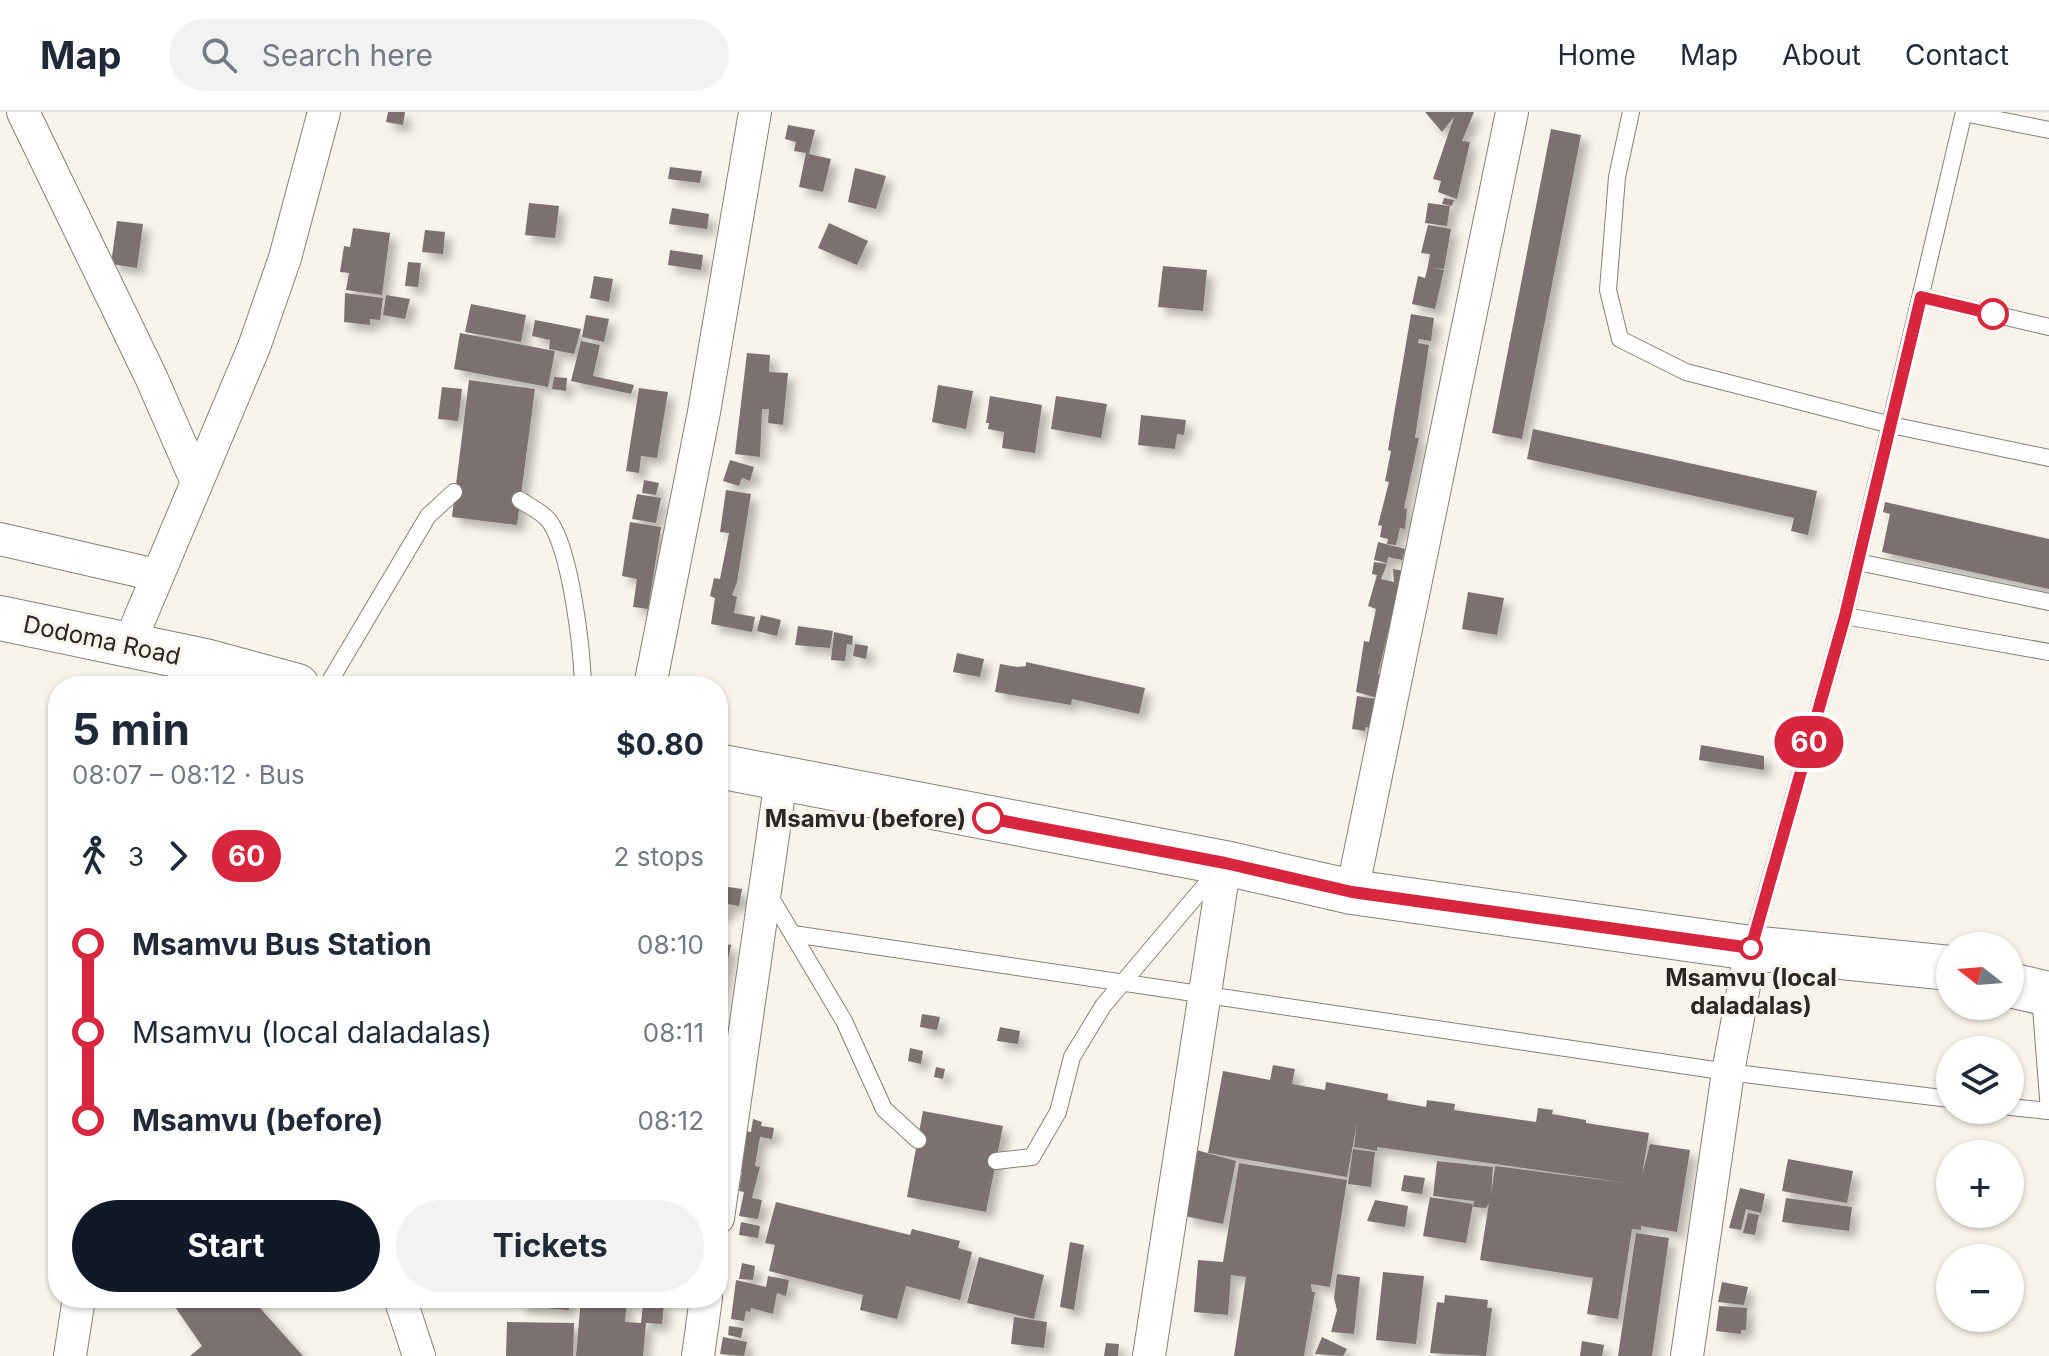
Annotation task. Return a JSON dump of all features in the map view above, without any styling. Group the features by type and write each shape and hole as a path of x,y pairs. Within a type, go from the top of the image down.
{"highway":[{"name":"Dodoma Road","path":"0,618 129,644 203,674"},
{"path":"728,768 1225,863 1352,892 1751,948 1936,968"}],"street":[{"path":"23,112 151,377 196,480"},
{"path":"129,644 270,302 324,112"},
{"path":"652,676 704,412 755,112"},
{"path":"1352,892 1512,112"},
{"path":"0,539 156,575"},
{"path":"728,1149 781,779"},
{"path":"1149,1356 1225,863"},
{"path":"1687,1356 1728,1072 1751,948"},
{"path":"70,1356 77,1308"},
{"path":"403,1308 419,1356"},
{"path":"698,1356 705,1308"}],"lane":[{"path":"1631,112 1617,177 1608,290 1620,339 1686,372 1891,425 2049,458"},
{"path":"1751,948 1845,616 1964,112 2049,130"},
{"path":"1921,297 2049,327"},
{"path":"333,676 428,516 454,492"},
{"path":"520,500 550,521 569,576 582,649 583,676"},
{"path":"1858,562 2049,602"},
{"path":"1845,616 2049,652"},
{"path":"996,1161 1032,1157 1058,1112 1072,1057 1103,1006 1225,863"},
{"path":"766,888 844,1021 884,1109 918,1140"},
{"path":"793,934 1124,980 1203,996 1728,1072 1936,1097"},
{"path":"2024,1108 2048,1111 2048,1074 2032,983"}],"building":[{"path":"388,112 405,112 403,125 386,122"},
{"path":"1425,112 1474,112 1462,141 1470,142 1457,199 1438,192 1441,181 1433,179 1454,117 1442,132"},
{"path":"788,125 815,130 809,154 831,159 823,192 799,187 806,153 794,151 796,142 785,139"},
{"path":"1551,129 1581,135 1522,439 1492,433"},
{"path":"670,167 702,171 700,183 668,179"},
{"path":"855,168 886,176 876,209 848,202"},
{"path":"1444,198 1454,200 1452,206 1442,204"},
{"path":"529,203 559,206 555,238 525,235"},
{"path":"1428,203 1450,206 1447,226 1425,223"},
{"path":"672,208 709,214 707,229 669,224"},
{"path":"117,221 143,224 137,268 111,264"},
{"path":"829,223 868,241 857,265 818,248"},
{"path":"1428,225 1451,229 1444,269 1434,268 1444,270 1435,309 1412,304 1418,276 1425,278 1428,266 1430,254 1421,253"},
{"path":"353,228 390,233 382,295 346,290 349,273 340,272 344,246 350,247"},
{"path":"425,230 445,232 443,254 422,252"},
{"path":"670,250 703,255 701,270 668,265"},
{"path":"408,262 421,263 418,287 405,286"},
{"path":"1163,266 1207,270 1203,311 1158,307"},
{"path":"594,276 613,279 609,302 590,298"},
{"path":"345,293 383,298 380,320 370,319 370,325 344,322"},
{"path":"386,295 410,299 405,319 383,315"},
{"path":"471,304 526,315 521,342 465,332"},
{"path":"1411,314 1434,318 1431,341 1419,339 1418,343 1429,345 1415,438 1419,438 1404,508 1407,509 1405,529 1400,528 1396,545 1387,544 1388,539 1380,537 1382,526 1378,525 1389,482 1385,481 1391,451 1388,450"},
{"path":"586,315 609,319 604,342 582,337"},
{"path":"535,320 581,329 574,354 549,349 550,340 532,336"},
{"path":"460,333 555,351 548,387 454,369"},
{"path":"581,341 600,345 593,376 634,385 631,394 571,381"},
{"path":"747,353 770,355 769,372 788,373 783,425 768,423 769,409 762,409 760,457 735,454"},
{"path":"554,377 567,378 566,391 552,389"},
{"path":"469,380 535,389 517,525 452,517"},
{"path":"938,385 973,391 966,429 932,422"},
{"path":"442,387 462,389 458,421 438,419"},
{"path":"639,388 668,392 657,458 641,456 639,473 626,471"},
{"path":"990,396 1042,405 1035,453 1002,448 1004,432 988,429 989,423 986,423"},
{"path":"1056,396 1107,404 1101,438 1051,429"},
{"path":"1141,415 1186,420 1184,435 1177,434 1175,449 1138,445"},
{"path":"1533,429 1817,491 1808,535 1791,531 1794,518 1527,459"},
{"path":"730,460 754,467 750,481 742,478 739,486 723,481"},
{"path":"644,480 659,483 656,495 642,493"},
{"path":"726,490 751,494 737,582 732,595 737,597 734,613 755,617 752,632 711,624 715,598 710,596 714,578 720,579 729,533 720,532"},
{"path":"637,494 661,498 656,523 632,519"},
{"path":"1885,502 2049,539 2049,589 1882,552 1890,514 1883,512"},
{"path":"630,522 661,527 648,609 633,607 637,579 622,576"},
{"path":"1378,542 1405,549 1402,560 1388,557 1387,563 1374,560"},
{"path":"1374,562 1387,564 1381,579 1394,582 1393,569 1405,571 1399,613 1393,612 1396,617 1393,630 1389,628 1378,674 1382,675 1378,698 1356,692 1364,641 1369,642 1376,609 1368,606 1377,575 1372,574"},
{"path":"1468,592 1504,598 1497,635 1462,629"},
{"path":"761,615 781,620 777,636 757,631"},
{"path":"798,626 833,631 830,648 795,645"},
{"path":"834,632 853,636 852,645 847,644 845,661 831,660"},
{"path":"855,644 868,646 866,659 853,656"},
{"path":"957,653 984,659 980,677 953,672"},
{"path":"1026,662 1145,688 1139,714 1072,699 1071,705 995,692 1000,664 1017,667 1026,666"},
{"path":"1357,696 1382,700 1373,728 1366,727 1365,731 1352,729"},
{"path":"1701,745 1764,756 1764,770 1699,760"},
{"path":"728,887 742,889 739,906 728,904"},
{"path":"922,1014 940,1017 937,1030 920,1027"},
{"path":"1000,1027 1020,1031 1018,1044 997,1041"},
{"path":"910,1048 923,1051 921,1064 908,1061"},
{"path":"1273,1065 1295,1069 1292,1084 1325,1090 1326,1082 1388,1094 1387,1100 1426,1107 1427,1100 1455,1104 1454,1110 1536,1122 1538,1108 1553,1110 1552,1114 1586,1120 1586,1123 1649,1133 1642,1175 1650,1144 1690,1150 1677,1232 1641,1226 1641,1230 1632,1229 1618,1319 1587,1314 1593,1278 1480,1260 1489,1203 1486,1208 1473,1207 1474,1201 1433,1196 1437,1161 1493,1167 1491,1196 1495,1166 1627,1183 1377,1147 1377,1151 1354,1147 1357,1123 1347,1177 1208,1153 1223,1071 1270,1080"},
{"path":"936,1067 945,1069 943,1079 934,1077"},
{"path":"923,1111 1003,1126 986,1212 907,1197"},
{"path":"753,1119 762,1122 761,1126 774,1128 772,1139 760,1137 755,1166 760,1167 752,1198 762,1200 758,1219 739,1216 744,1192 739,1191 742,1172 738,1171 746,1131 751,1132"},
{"path":"1193,1149 1236,1161 1223,1224 1185,1216"},
{"path":"1353,1149 1375,1152 1371,1187 1348,1184"},
{"path":"1788,1159 1853,1171 1847,1203 1782,1191"},
{"path":"1239,1163 1347,1180 1330,1287 1311,1284 1312,1292 1315,1292 1304,1356 1234,1356 1246,1277 1231,1275 1228,1315 1194,1312 1198,1260 1223,1262"},
{"path":"1404,1175 1425,1178 1422,1194 1401,1191"},
{"path":"1740,1188 1765,1194 1761,1213 1746,1209 1741,1230 1729,1228"},
{"path":"1430,1197 1473,1204 1466,1243 1423,1236"},
{"path":"1786,1198 1852,1207 1849,1231 1782,1222"},
{"path":"1375,1200 1408,1206 1405,1227 1367,1221"},
{"path":"776,1202 910,1235 912,1229 960,1241 958,1248 972,1252 960,1300 906,1286 897,1319 860,1310 863,1295 769,1271 775,1245 765,1243"},
{"path":"1748,1213 1759,1215 1755,1235 1743,1233"},
{"path":"741,1222 760,1226 758,1238 739,1235"},
{"path":"1636,1233 1669,1238 1652,1356 1618,1356"},
{"path":"1070,1242 1084,1245 1074,1310 1060,1307"},
{"path":"979,1257 1044,1275 1034,1319 967,1303"},
{"path":"742,1263 755,1266 753,1280 739,1279"},
{"path":"1383,1272 1424,1276 1416,1344 1376,1340"},
{"path":"1337,1274 1360,1277 1354,1334 1331,1332 1337,1310 1334,1298"},
{"path":"768,1276 789,1280 786,1296 777,1293 773,1314 751,1308 750,1312 746,1311 744,1321 731,1319 736,1280 766,1287"},
{"path":"1722,1282 1748,1287 1744,1305 1718,1302"},
{"path":"1445,1295 1488,1300 1487,1308 1492,1308 1486,1356 1430,1353 1437,1302 1444,1303"},
{"path":"1719,1306 1747,1308 1746,1330 1741,1330 1741,1334 1716,1331"},
{"path":"176,1308 260,1308 303,1356 190,1356 202,1346"},
{"path":"580,1308 626,1308 625,1322 641,1323 643,1308 664,1308 662,1324 646,1323 643,1356 576,1356"},
{"path":"1014,1317 1047,1322 1044,1348 1011,1344"},
{"path":"507,1322 574,1323 573,1356 506,1356"},
{"path":"729,1326 743,1328 741,1338 728,1335"},
{"path":"723,1337 747,1342 744,1356 720,1354"},
{"path":"1322,1337 1347,1349 1343,1356 1315,1354"},
{"path":"1582,1341 1604,1345 1602,1356 1580,1356"},
{"path":"1106,1343 1119,1344 1118,1356 1104,1356"}],"bus line":[{"name":"60","path":"988,818 1225,863 1352,892 1751,948 1845,616 1921,297 1993,314"}],"place":[{"name":"Msamvu (before)","path":"988,818"},
{"name":"Msamvu (local daladalas)","path":"1751,948"}]}
